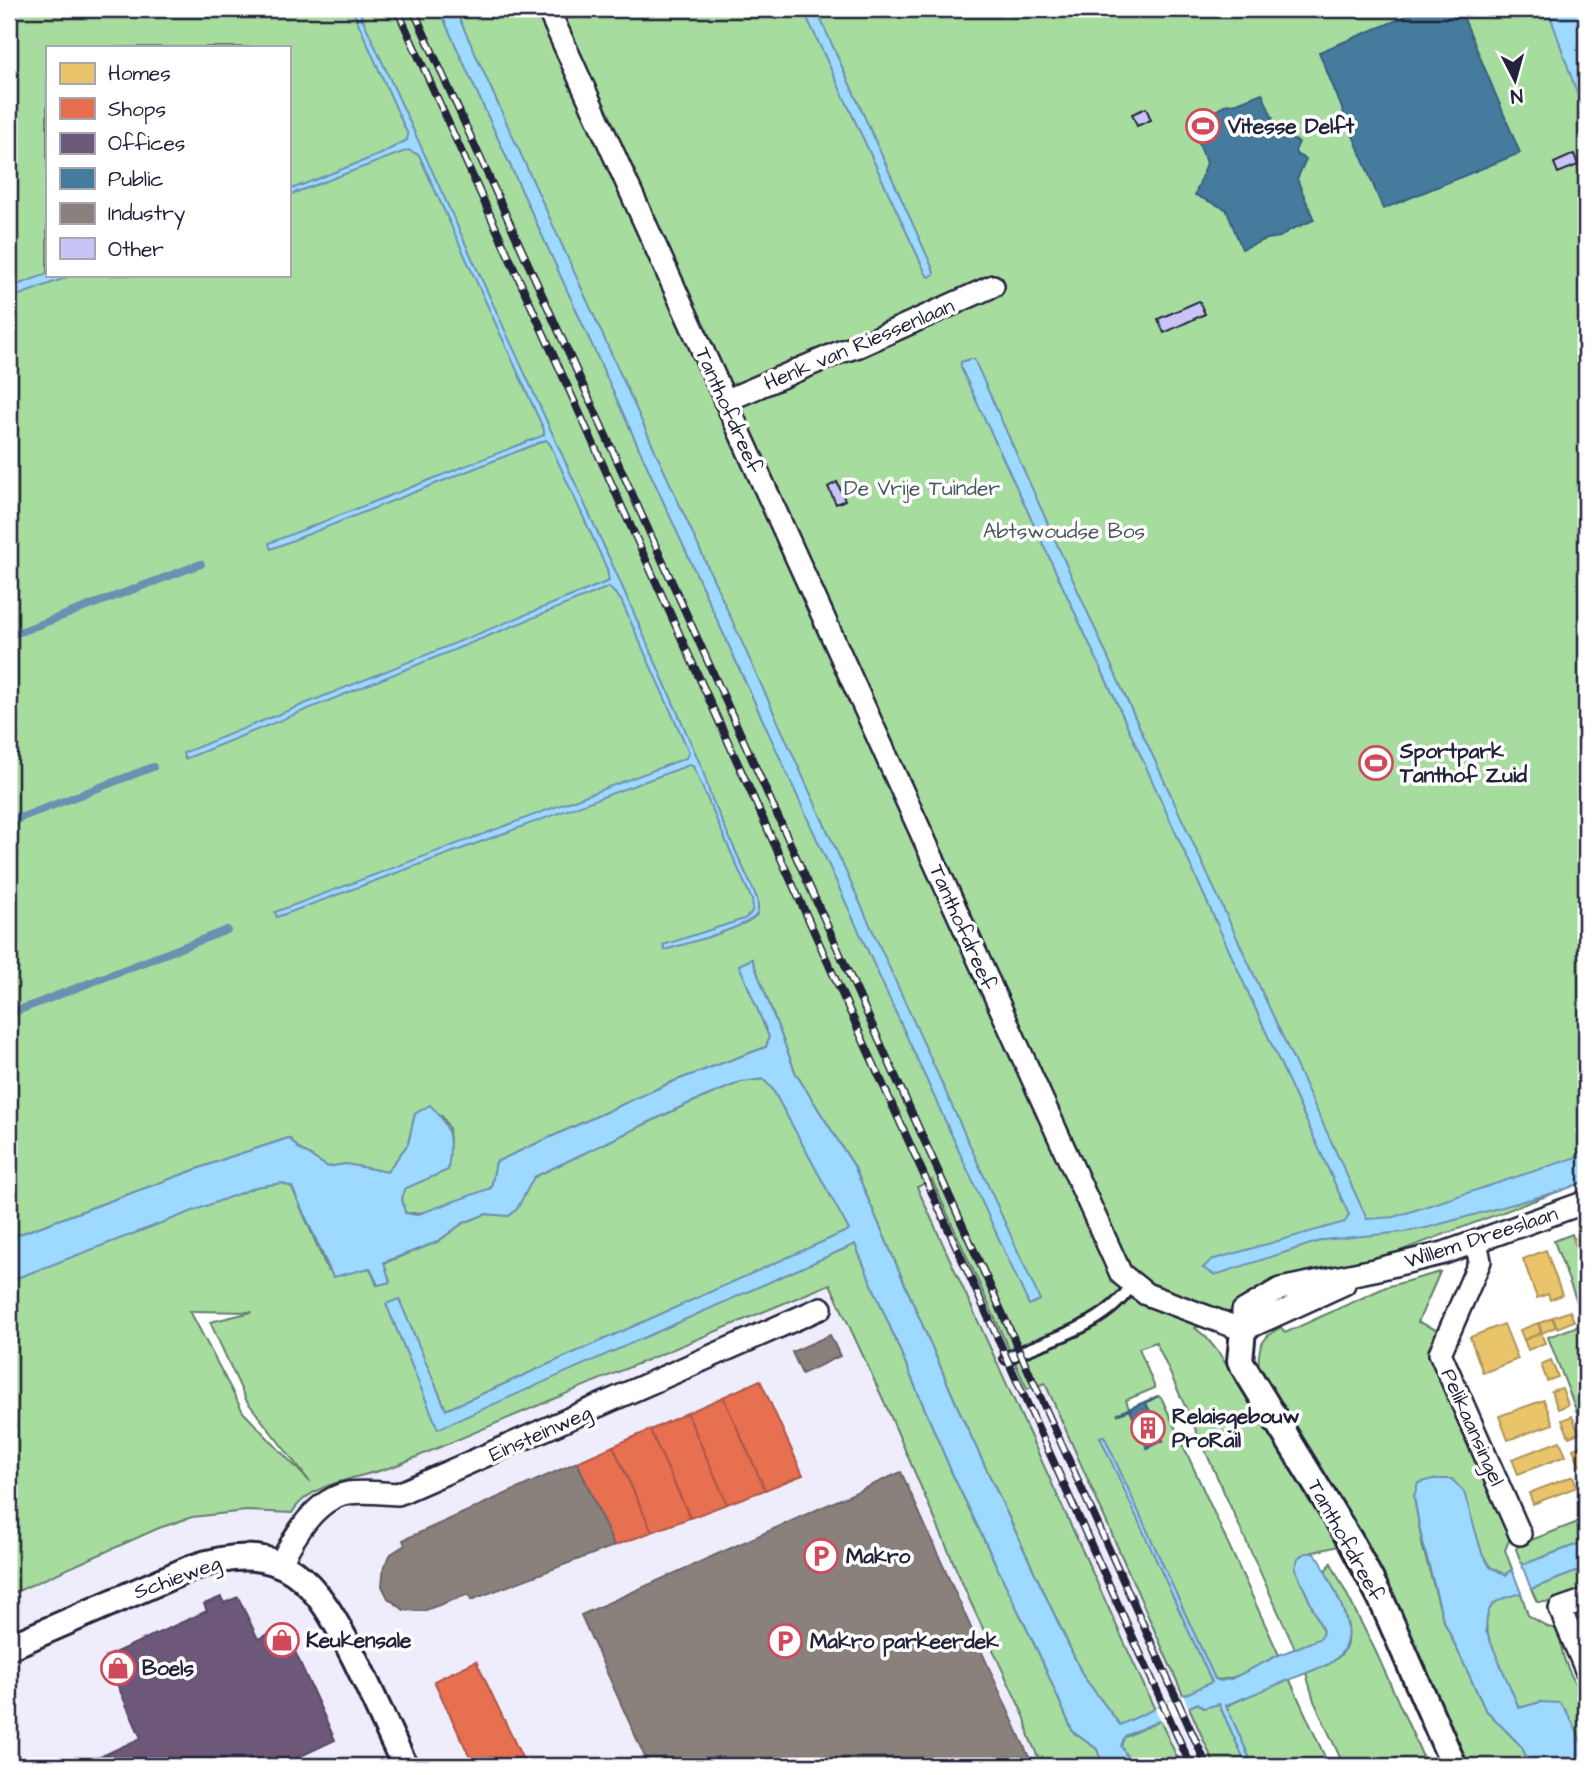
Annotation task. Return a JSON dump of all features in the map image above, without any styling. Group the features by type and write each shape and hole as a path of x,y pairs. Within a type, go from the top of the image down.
{"street":[{"name":"Tanthofdreef","path":"548,9 1121,1274 1146,1294 1243,1330 1240,1361 1351,1542 1381,1599 1454,1766"},
{"name":"Henk van Riessenlaan","path":"725,401 859,346 993,286"},
{"name":"Willem Dreeslaan","path":"1243,1330 1243,1311 1280,1289 1444,1253 1586,1202"},
{"name":"Pelikaansingel","path":"1476,1242 1480,1261 1440,1353 1520,1534"},
{"name":"Einsteinweg","path":"280,1564 292,1539 328,1499 348,1493 398,1494 821,1308"},
{"name":"Schieweg","path":"9,1647 191,1568 218,1559 244,1556 280,1564 300,1576 322,1599 345,1640 405,1766"},
{"path":"1586,1600 1560,1609 1586,1670"}],"lane":[{"path":"1007,1358 1108,1312 1123,1299 1132,1284"}],"shaded area":[{"path":"382,9 1039,1369 1215,1766 1181,1766"},
{"path":"855,1244 1103,1766 9,1766 9,1595 268,1482"}],"green space":[{"name":"Abtswoudse Bos","path":"9,9 1586,9 1586,1181 1195,1328 1219,1353 1338,1546 1301,1555 1295,1568 1323,1631 1321,1639 1295,1649 1156,1342 1139,1348 1155,1388 1126,1400 1129,1409 1117,1415 1130,1410 1148,1448 1163,1440 1146,1403 1158,1396 1162,1399 1279,1655 1230,1678 1215,1679 1104,1437 1101,1437 1212,1682 1184,1697 1045,1383 1027,1389 932,1180 917,1187 1155,1710 1120,1725 1083,1676 961,1415 854,1166 796,1074 752,959 740,965 769,1037 766,1047 672,1082 496,1162 491,1188 460,1201 424,1212 405,1213 402,1199 404,1189 450,1144 449,1128 442,1116 415,1114 408,1144 387,1172 346,1164 328,1167 299,1149 289,1138 9,1238"},
{"path":"763,1079 772,1088 850,1230 446,1410 399,1300 387,1304 438,1428 855,1244 952,1473 1039,1654 1073,1732 1097,1749 1103,1766 1042,1766 1029,1737 1025,1718 970,1601 830,1284 400,1464 325,1487 300,1502 292,1513 246,1511 192,1517 159,1528 9,1595 9,1281 256,1186 282,1183 292,1187 328,1271 370,1268 377,1285 390,1282 384,1263 437,1242 463,1223 486,1214 509,1216 534,1177 685,1105 741,1082","holes":["190,1311 252,1312 210,1322 246,1400 310,1482 243,1412"]},
{"path":"1572,1234 1586,1273 1586,1317 1583,1318 1554,1241"},
{"path":"1440,1272 1418,1322 1437,1330 1432,1342 1433,1353 1513,1531 1505,1550 1512,1569 1506,1576 1487,1563 1472,1524 1414,1497 1423,1548 1443,1619 1485,1709 1522,1747 1530,1766 1469,1766 1368,1543 1259,1367 1262,1343 1281,1327 1285,1333 1386,1287"},
{"path":"1586,1323 1586,1411 1578,1415 1548,1337"},
{"path":"1586,1519 1586,1541 1522,1565 1516,1549 1518,1545"},
{"path":"1331,1563 1376,1652 1427,1766 1344,1766 1314,1701 1306,1673 1332,1662 1342,1653 1347,1643 1346,1619 1325,1571"},
{"path":"1586,1568 1586,1589 1566,1596 1559,1602 1537,1602 1531,1589"},
{"path":"1521,1593 1528,1615 1548,1627 1562,1630 1562,1652 1586,1713 1586,1757 1566,1710 1541,1702 1519,1708 1494,1654 1486,1622 1488,1610 1494,1601"},
{"path":"1289,1678 1329,1766 1253,1766 1226,1706"},
{"path":"1198,1703 1203,1708 1219,1704 1247,1766 1215,1766 1189,1707"},
{"path":"1160,1720 1181,1766 1132,1766 1121,1746 1123,1738"}],"water":[{"path":"352,9 358,9 618,577 702,768 711,797 757,898 757,914 742,924 665,950 663,945 744,919 752,909 752,900 693,766 689,765 277,917 275,912 686,758 689,752 621,600 609,587 185,759 183,753 609,581 607,569 546,440 271,549 269,543 544,435 419,155 408,150 290,195 290,190 381,154 407,140 408,135"},
{"path":"439,9 455,9 1040,1300 1029,1305"},
{"path":"803,9 816,9 933,269 934,274 930,277 927,276"},
{"path":"1548,9 1586,9 1586,119 1584,114"},
{"path":"46,274 70,276 9,299 9,288"},
{"path":"974,359 1126,698 1367,1219 1394,1217 1586,1154 1586,1181 1560,1191 1426,1228 1323,1240 1215,1275 1203,1268 1211,1260 1345,1222 1349,1215 1116,701 961,368 961,362"},
{"path":"752,959 796,1074 854,1166 961,1415 1083,1676 1120,1725 1212,1682 1100,1437 1104,1436 1215,1679 1231,1679 1321,1638 1323,1631 1295,1568 1298,1558 1305,1553 1313,1553 1320,1559 1344,1614 1347,1642 1341,1654 1329,1664 1226,1705 1253,1766 1247,1766 1219,1704 1203,1708 1198,1703 1125,1736 1121,1746 1132,1766 1103,1766 1097,1749 1073,1732 1039,1654 952,1473 855,1244 438,1429 386,1304 399,1299 446,1410 849,1230 772,1088 763,1079 741,1082 685,1105 534,1177 517,1209 509,1216 486,1214 463,1223 437,1242 384,1262 390,1282 378,1285 370,1268 333,1277 292,1187 282,1183 256,1187 9,1281 9,1238 289,1138 299,1149 328,1167 346,1164 387,1172 408,1144 415,1114 430,1105 443,1120 449,1134 448,1170 404,1189 402,1199 405,1213 416,1215 491,1188 496,1162 672,1082 766,1047 769,1037 739,965"},
{"path":"1433,1479 1452,1479 1464,1492 1482,1553 1490,1567 1506,1575 1512,1569 1521,1593 1505,1598 1490,1608 1486,1631 1519,1708 1541,1702 1560,1703 1578,1733 1586,1766 1530,1766 1522,1747 1485,1709 1443,1619 1421,1535 1414,1497 1418,1483"},
{"path":"1586,1541 1586,1568 1531,1589 1522,1565"}],"pier":[{"path":"1183,1695 1189,1709 1161,1722 1155,1708"}],"building: Homes":[{"path":"1586,1235 1586,1273 1573,1239"},
{"path":"1546,1250 1562,1295 1550,1300 1548,1294 1537,1298 1523,1259"},
{"path":"1570,1311 1574,1321 1557,1328 1553,1317"},
{"path":"1552,1318 1556,1327 1542,1333 1539,1323"},
{"path":"1538,1323 1541,1333 1524,1340 1520,1330"},
{"path":"1504,1324 1518,1359 1483,1373 1470,1337"},
{"path":"1541,1333 1545,1343 1528,1350 1524,1340"},
{"path":"1551,1360 1558,1377 1547,1381 1541,1364"},
{"path":"1562,1388 1568,1405 1558,1409 1551,1391"},
{"path":"1544,1400 1553,1424 1508,1440 1499,1416"},
{"path":"1572,1416 1579,1433 1569,1437 1562,1420"},
{"path":"1560,1441 1566,1456 1518,1474 1512,1459"},
{"path":"1583,1445 1586,1464 1580,1466 1573,1449"},
{"path":"1573,1476 1577,1487 1533,1504 1529,1493"}],"building: Shops":[{"path":"760,1380 803,1475 765,1490 723,1397"},
{"path":"723,1397 765,1490 727,1504 687,1413"},
{"path":"687,1413 727,1504 690,1518 650,1430"},
{"path":"650,1430 690,1518 652,1532 613,1446"},
{"path":"613,1446 652,1532 614,1546 577,1462"},
{"path":"476,1661 526,1766 474,1766 434,1681"}],"building: Offices":[{"path":"221,1597 224,1603 238,1597 258,1639 284,1627 335,1740 286,1763 288,1766 80,1766 141,1738 105,1657 207,1611 204,1604"}],"building: Public":[{"path":"1424,9 1460,9 1520,153 1383,209 1319,52"},
{"path":"1262,93 1279,134 1299,142 1295,151 1306,159 1297,179 1314,220 1280,237 1242,249 1226,209 1195,195 1207,163 1190,123 1224,105"},
{"name":"Relaisgebouw ProRail","path":"1158,1396 1146,1403 1163,1441 1147,1448 1130,1410 1117,1414"}],"building: Industry":[{"path":"830,1335 840,1356 802,1374 792,1352"},
{"path":"577,1462 614,1546 471,1600 469,1594 423,1611 404,1610 388,1598 382,1586 384,1566 391,1554 405,1545 403,1540"},
{"name":"Makro","path":"901,1472 1033,1766 649,1766 581,1615"}],"building: Other":[{"path":"1146,108 1151,120 1137,126 1132,114"},
{"path":"1574,154 1578,165 1558,173 1554,163"},
{"path":"1199,301 1205,314 1164,333 1158,319"},
{"path":"837,482 845,500 836,504 828,487"}],"waterway":[{"path":"9,636 201,564"},
{"path":"9,822 153,767"},
{"path":"9,1014 227,930"}],"railway":[{"path":"397,9 1191,1766"},
{"path":"413,9 1207,1766"}],"place":[{"name":"Vitesse Delft","path":"1203,126"},
{"name":"Sportpark Tanthof Zuid","path":"1376,763"},
{"name":"Relaisgebouw ProRail","path":"1148,1428"},
{"name":"Makro","path":"821,1556"},
{"name":"Keukensale","path":"282,1640"},
{"name":"Makro parkeerdek","path":"785,1641"},
{"name":"Boels","path":"118,1668"}],"park label":[{"name":"De Vrije Tuinder","path":"922,488"}]}
